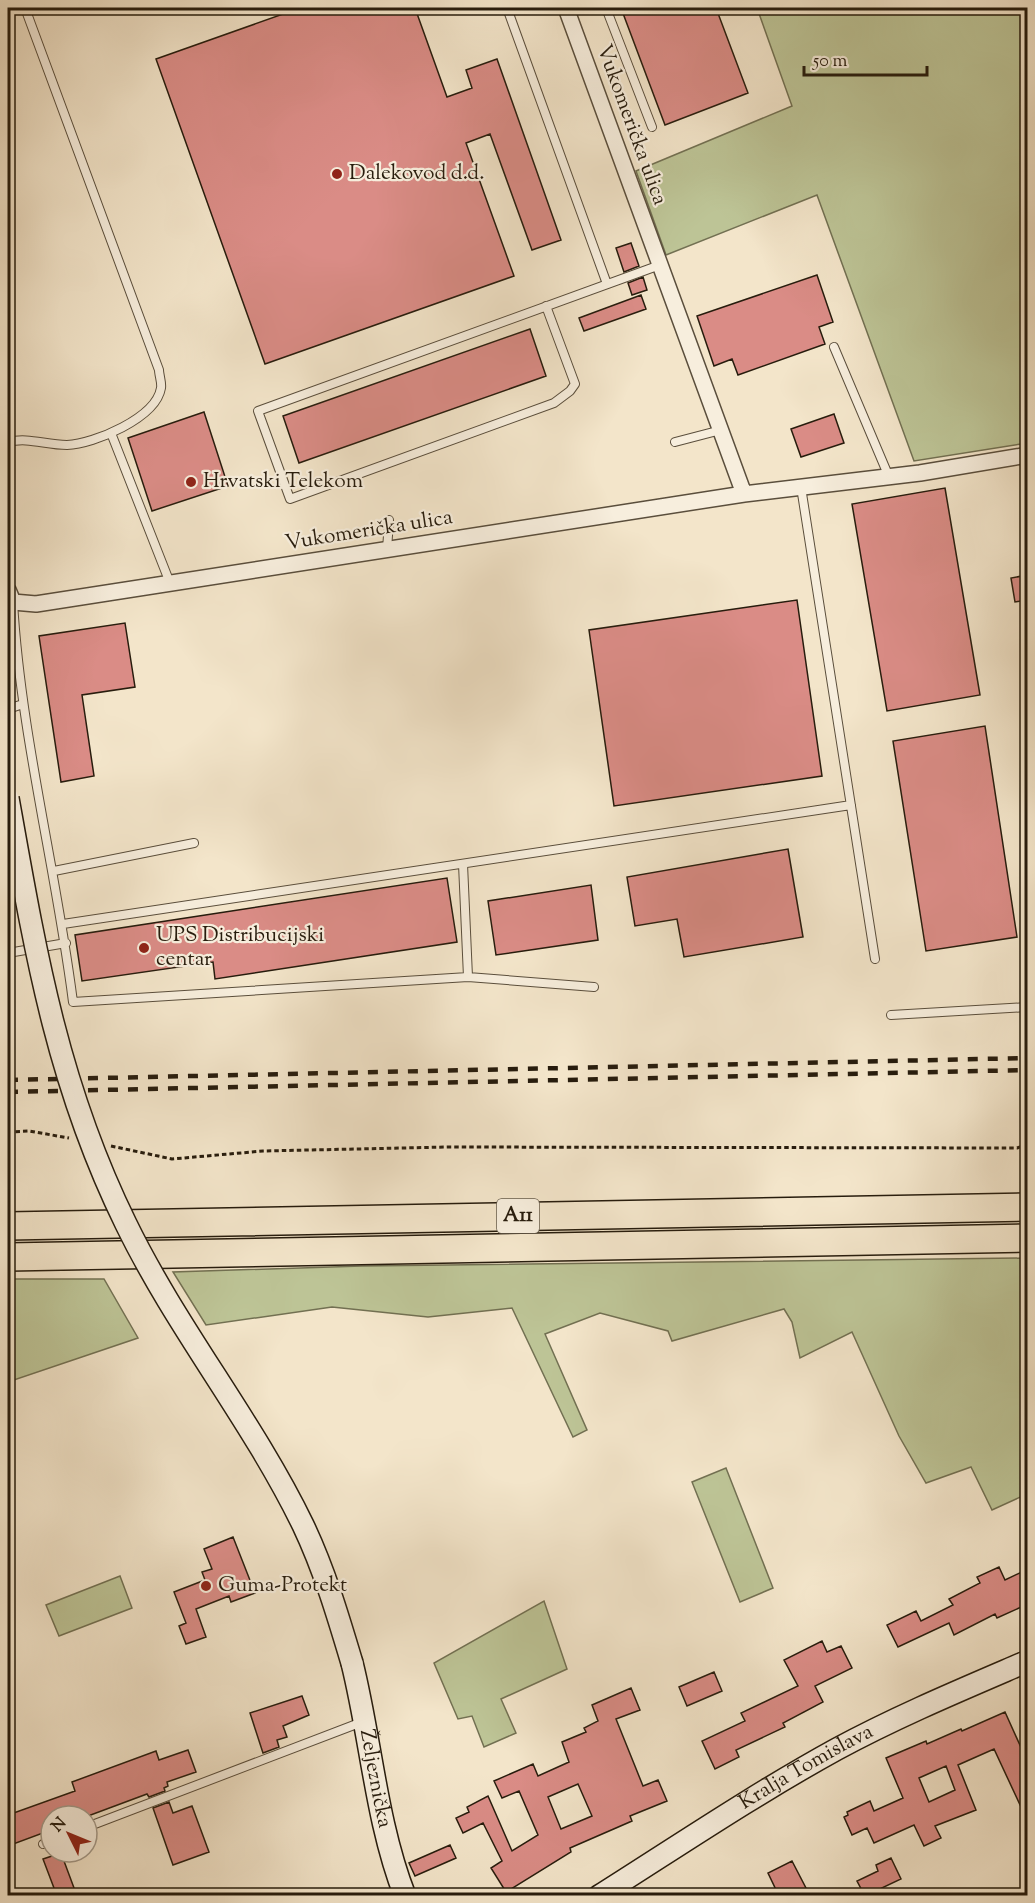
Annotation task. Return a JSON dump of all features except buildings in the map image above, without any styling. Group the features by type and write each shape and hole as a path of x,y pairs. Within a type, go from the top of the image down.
{"highway":[{"name":"A11","path":"8,1226 1028,1207"},
{"name":"A11","path":"8,1257 1028,1238"}],"main road":[{"name":"Željeznička","path":"8,798 45,999 76,1106 99,1165 158,1284 260,1446 320,1564 352,1662 366,1720 386,1828 405,1896"},
{"name":"Kralja Tomislava","path":"599,1896 770,1788 836,1750 880,1726 1028,1661"}],"street":[{"name":"Vukomerička ulica","path":"566,8 744,494"},
{"name":"Vukomerička ulica","path":"10,596 36,604 744,494 890,477 1028,455"}],"lane":[{"path":"8,442 23,438 69,445 111,433 140,416 154,403 161,388 159,370 25,8"},
{"path":"507,8 607,284"},
{"path":"606,8 652,127"},
{"path":"546,306 574,384 570,391 555,404 290,500 258,411 546,306 660,265"},
{"path":"834,347 890,477"},
{"path":"675,442 721,430"},
{"path":"111,433 171,584"},
{"path":"801,487 875,959"},
{"path":"387,550 389,520"},
{"path":"10,596 17,672 54,871 74,1002 468,977 594,987"},
{"path":"8,709 23,704"},
{"path":"63,924 851,805"},
{"path":"54,871 194,843"},
{"path":"463,864 468,977"},
{"path":"8,953 66,943"},
{"path":"891,1015 1028,1007"},
{"path":"99,1822 366,1720"}],"path":[{"path":"8,1132 29,1131 71,1139"},
{"path":"103,1144 172,1159 286,1150 449,1147 1017,1148 1028,1144"}],"green space":[{"path":"757,8 1027,8 1027,443 914,461 817,195 666,255 636,171 792,106"},
{"path":"1027,1258 1027,1494 992,1510 971,1467 926,1483 899,1436 852,1332 800,1358 792,1322 784,1309 672,1341 668,1331 600,1313 545,1334 587,1430 573,1437 512,1308 428,1317 332,1307 206,1325 173,1272 362,1266"},
{"path":"8,1279 104,1279 138,1338 8,1382"},
{"path":"726,1468 773,1588 740,1602 692,1482"},
{"path":"120,1576 132,1608 59,1636 46,1605"},
{"path":"544,1601 567,1669 501,1699 516,1733 484,1747 472,1716 458,1719 434,1663"}],"railway":[{"path":"8,1080 1028,1058"},
{"path":"8,1092 1028,1070"}],"place":[{"name":"Dalekovod d.d.","path":"337,174"},
{"name":"Hrvatski Telekom","path":"191,482"},
{"name":"UPS Distribucijski centar","path":"144,948"},
{"name":"Guma-Protekt","path":"206,1586"}]}
